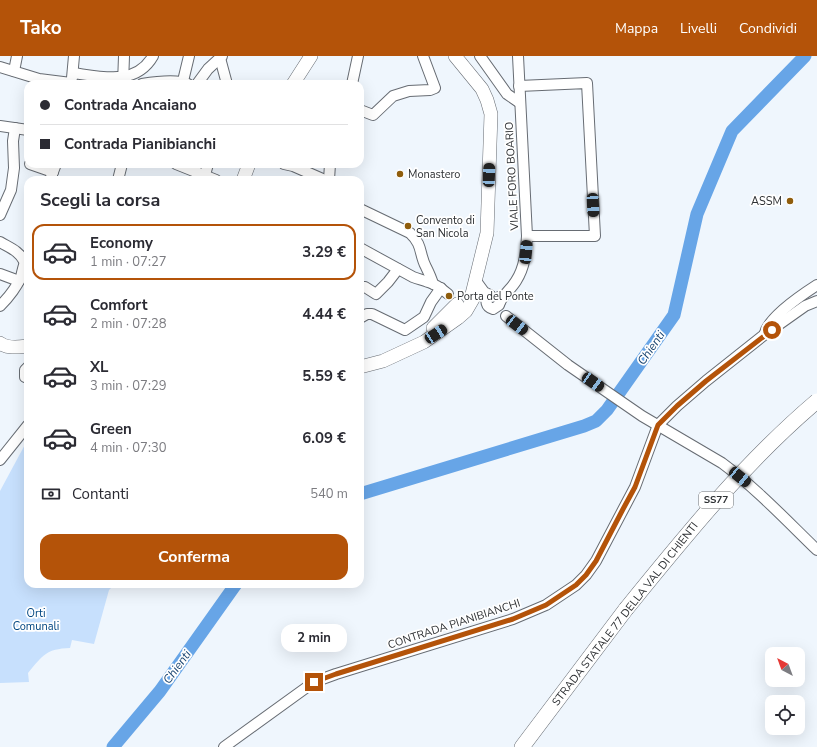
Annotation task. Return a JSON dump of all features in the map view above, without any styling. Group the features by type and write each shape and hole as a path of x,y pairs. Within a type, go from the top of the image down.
{"highway":[{"name":"STRADA STATALE 77 DELLA VAL DI CHIENTI","path":"522,747 626,609 716,500 770,444 817,401"},
{"name":"STRADA STATALE 77 DELLA VAL DI CHIENTI","path":"532,747 633,614 692,541 724,504 817,412"}],"main road":[{"path":"296,80 311,56"},
{"path":"364,366 383,361 424,342 447,326 453,299 465,294 472,294 487,233 491,114 488,100 482,89 455,56"},
{"path":"0,342 24,338"},
{"path":"0,342 2,345 11,347 24,346"}],"street":[{"path":"14,71 17,56"},
{"path":"72,80 74,56"},
{"path":"122,80 124,56"},
{"path":"124,80 149,63 153,56"},
{"path":"185,80 189,56"},
{"path":"353,80 358,56"},
{"path":"364,112 373,115 393,96 409,91 430,90 435,88 423,56"},
{"path":"480,56 507,94 520,103"},
{"name":"VIALE FORO BOARIO","path":"494,301 508,290 518,278 523,266 527,236 518,56"},
{"path":"200,80 208,69 221,57"},
{"path":"221,57 226,80"},
{"path":"0,67 42,80"},
{"path":"519,86 587,83 595,236 527,236"},
{"path":"0,126 24,129"},
{"path":"0,214 11,190 14,159 13,141 16,128"},
{"path":"14,159 24,162"},
{"path":"41,168 53,172"},
{"path":"184,168 201,176"},
{"path":"297,168 316,176"},
{"path":"364,211 410,233 419,245 425,266 453,299"},
{"path":"0,242 24,257"},
{"path":"364,250 453,299 479,304 494,301"},
{"path":"0,306 22,279 24,268"},
{"path":"364,287 376,294 398,269"},
{"path":"0,274 22,279"},
{"path":"476,280 484,292 494,301 506,316 568,365 642,416 732,470 757,491 817,550"},
{"path":"764,335 768,326 777,316 817,285"},
{"path":"472,294 494,301"},
{"path":"364,316 372,314 405,330 424,316 431,302 453,299"},
{"path":"658,425 706,381 764,335 805,306 817,301"},
{"name":"CONTRADA PIANIBIANCHI","path":"224,747 314,682 513,619 546,605 567,592 586,575 596,561 635,487 658,425"},
{"path":"0,460 24,430"}],"green space":[{"name":"Orti Comunali","path":"24,446 24,588 111,588 109,590 94,644 72,640 70,648 55,650 46,654 28,673 29,682 0,683 0,491"}],"waterway":[{"name":"Chienti","path":"364,493 584,426 596,421 607,410 674,315 697,214 732,131 805,56"},
{"name":"Chienti","path":"113,747 160,691 233,588"}],"place":[{"name":"Monastero","path":"400,174"},
{"name":"ASSM","path":"790,201"},
{"name":"Convento di San Nicola","path":"408,226"},
{"name":"Porta del Ponte","path":"449,296"}],"route":[{"path":"314,682 513,619 546,605 567,592 586,575 596,561 635,487 658,425 666,415 706,381 772,330"}]}
